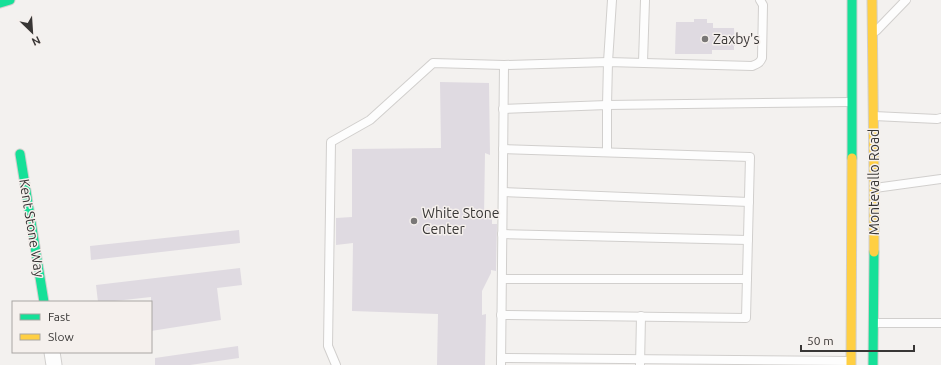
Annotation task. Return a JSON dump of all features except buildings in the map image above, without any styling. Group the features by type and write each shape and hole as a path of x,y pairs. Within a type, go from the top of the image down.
{"main road":[{"path":"0,3 10,0"},
{"name":"Montevallo Road","path":"852,0 852,102 862,116 874,188 873,365"},
{"name":"Montevallo Road","path":"851,363 862,116 873,35 872,0"},
{"name":"Kent Stone Way","path":"20,154 44,301"}],"street":[{"path":"52,353 54,365"}],"lane":[{"path":"607,152 608,62 612,0"},
{"path":"643,62 645,0"},
{"path":"336,365 328,346 331,142 370,120 433,63 504,64 643,62 752,66 760,62 762,58 763,6 760,0"},
{"path":"873,35 906,0"},
{"path":"504,64 501,361 851,363"},
{"path":"503,109 607,105 852,102"},
{"path":"862,116 941,118"},
{"path":"501,315 746,318 750,157 503,149"},
{"path":"874,188 941,179"},
{"path":"503,192 749,202"},
{"path":"502,234 748,240"},
{"path":"502,279 747,279"},
{"path":"640,362 641,316"},
{"path":"874,322 941,323"}],"traffic: fast":[{"path":"0,3 10,0"},
{"path":"852,0 852,158"},
{"path":"20,154 44,301"},
{"path":"873,365 874,252"}],"traffic: slow":[{"path":"872,0 874,252"},
{"path":"851,365 852,158"}],"place":[{"name":"Zaxby's","path":"705,39"},
{"name":"White Stone Center","path":"414,221"}]}
